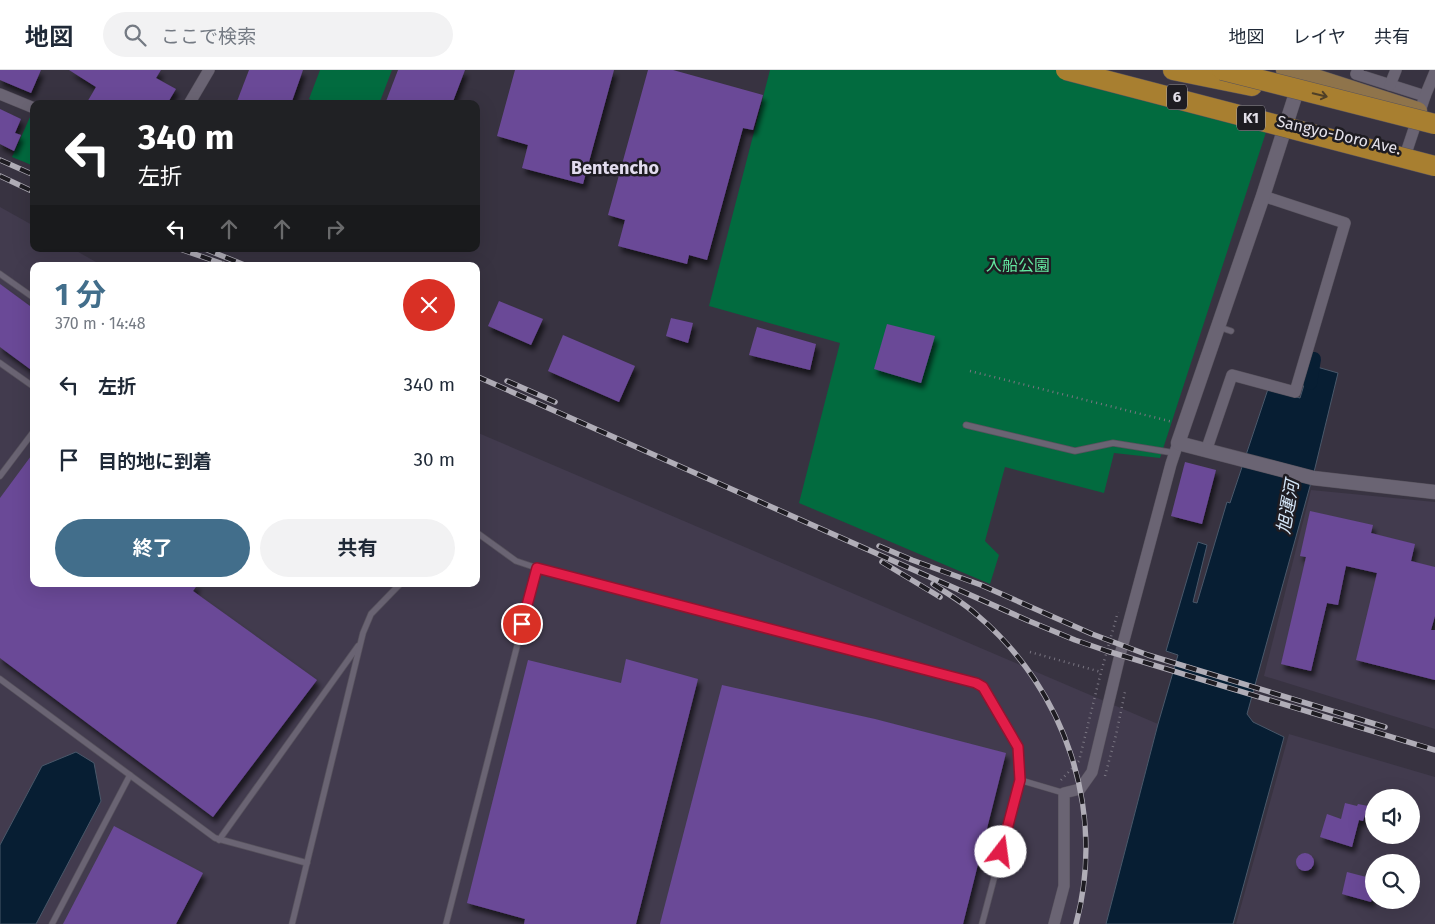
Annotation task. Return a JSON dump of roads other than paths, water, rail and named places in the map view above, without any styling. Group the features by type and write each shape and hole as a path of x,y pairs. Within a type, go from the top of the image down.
{"highway":[{"name":"K1","path":"1067,70 1278,123 1435,166"},
{"path":"1111,70 1278,123"},
{"path":"1173,70 1267,88 1302,76"},
{"name":"K1","path":"1222,70 1302,76 1429,112"}],"main road":[{"path":"1285,70 1302,76"},
{"name":"Sangyo-Doro Ave.","path":"1278,123 1435,157"}],"street":[{"path":"191,100 209,70"},
{"path":"1358,70 1356,74 1390,85 1429,112"},
{"path":"1390,85 1396,70"},
{"path":"1407,150 1429,112 1435,72"},
{"path":"1054,924 1064,886 1064,793 1080,789 1092,772 1120,655 1176,448 1225,329 1263,196 1278,123 1302,76"},
{"path":"0,94 30,106"},
{"path":"1206,451 1232,375 1295,392 1344,223 1263,196"},
{"path":"1176,448 1206,451 1313,478 1435,492"}],"lane":[{"path":"0,274 30,295"},
{"path":"0,363 30,384"},
{"path":"966,425 1075,451 1113,443 1176,448"},
{"path":"0,476 30,436"},
{"path":"480,535 516,561 537,568 976,683 983,687 1018,747 1020,780 982,924"},
{"path":"446,924 537,568"},
{"path":"292,924 365,628 371,614 397,587"},
{"path":"219,840 361,642"},
{"path":"0,679 219,840 307,863"},
{"path":"52,924 130,775"},
{"path":"1020,780 1064,793"}],"water":[{"path":"1310,365 1338,373 1315,468 1247,714 1253,722 1284,737 1233,924 1106,924 1178,655 1166,651 1198,542 1207,545 1193,602 1197,603 1227,502 1230,503 1268,389 1300,398"},
{"path":"76,752 94,763 101,801 36,924 0,924 0,845 42,766"}],"waterway":[{"name":"旭運河","path":"1310,383 1314,359"}],"railway":[{"path":"0,160 30,173"},
{"path":"0,176 30,190"},
{"path":"189,252 217,262"},
{"path":"212,252 237,262"},
{"path":"480,378 1075,640 1435,750"},
{"path":"507,381 555,402"},
{"path":"879,546 981,585 1092,634 1148,655 1385,727"},
{"path":"882,562 940,597"},
{"path":"933,584 972,611 1008,645 1034,679 1055,716 1071,755 1081,796 1086,839 1084,881 1076,924"}],"district":[{"name":"Bentencho","path":"615,168"}],"park label":[{"name":"入船公園","path":"1018,265"}]}
